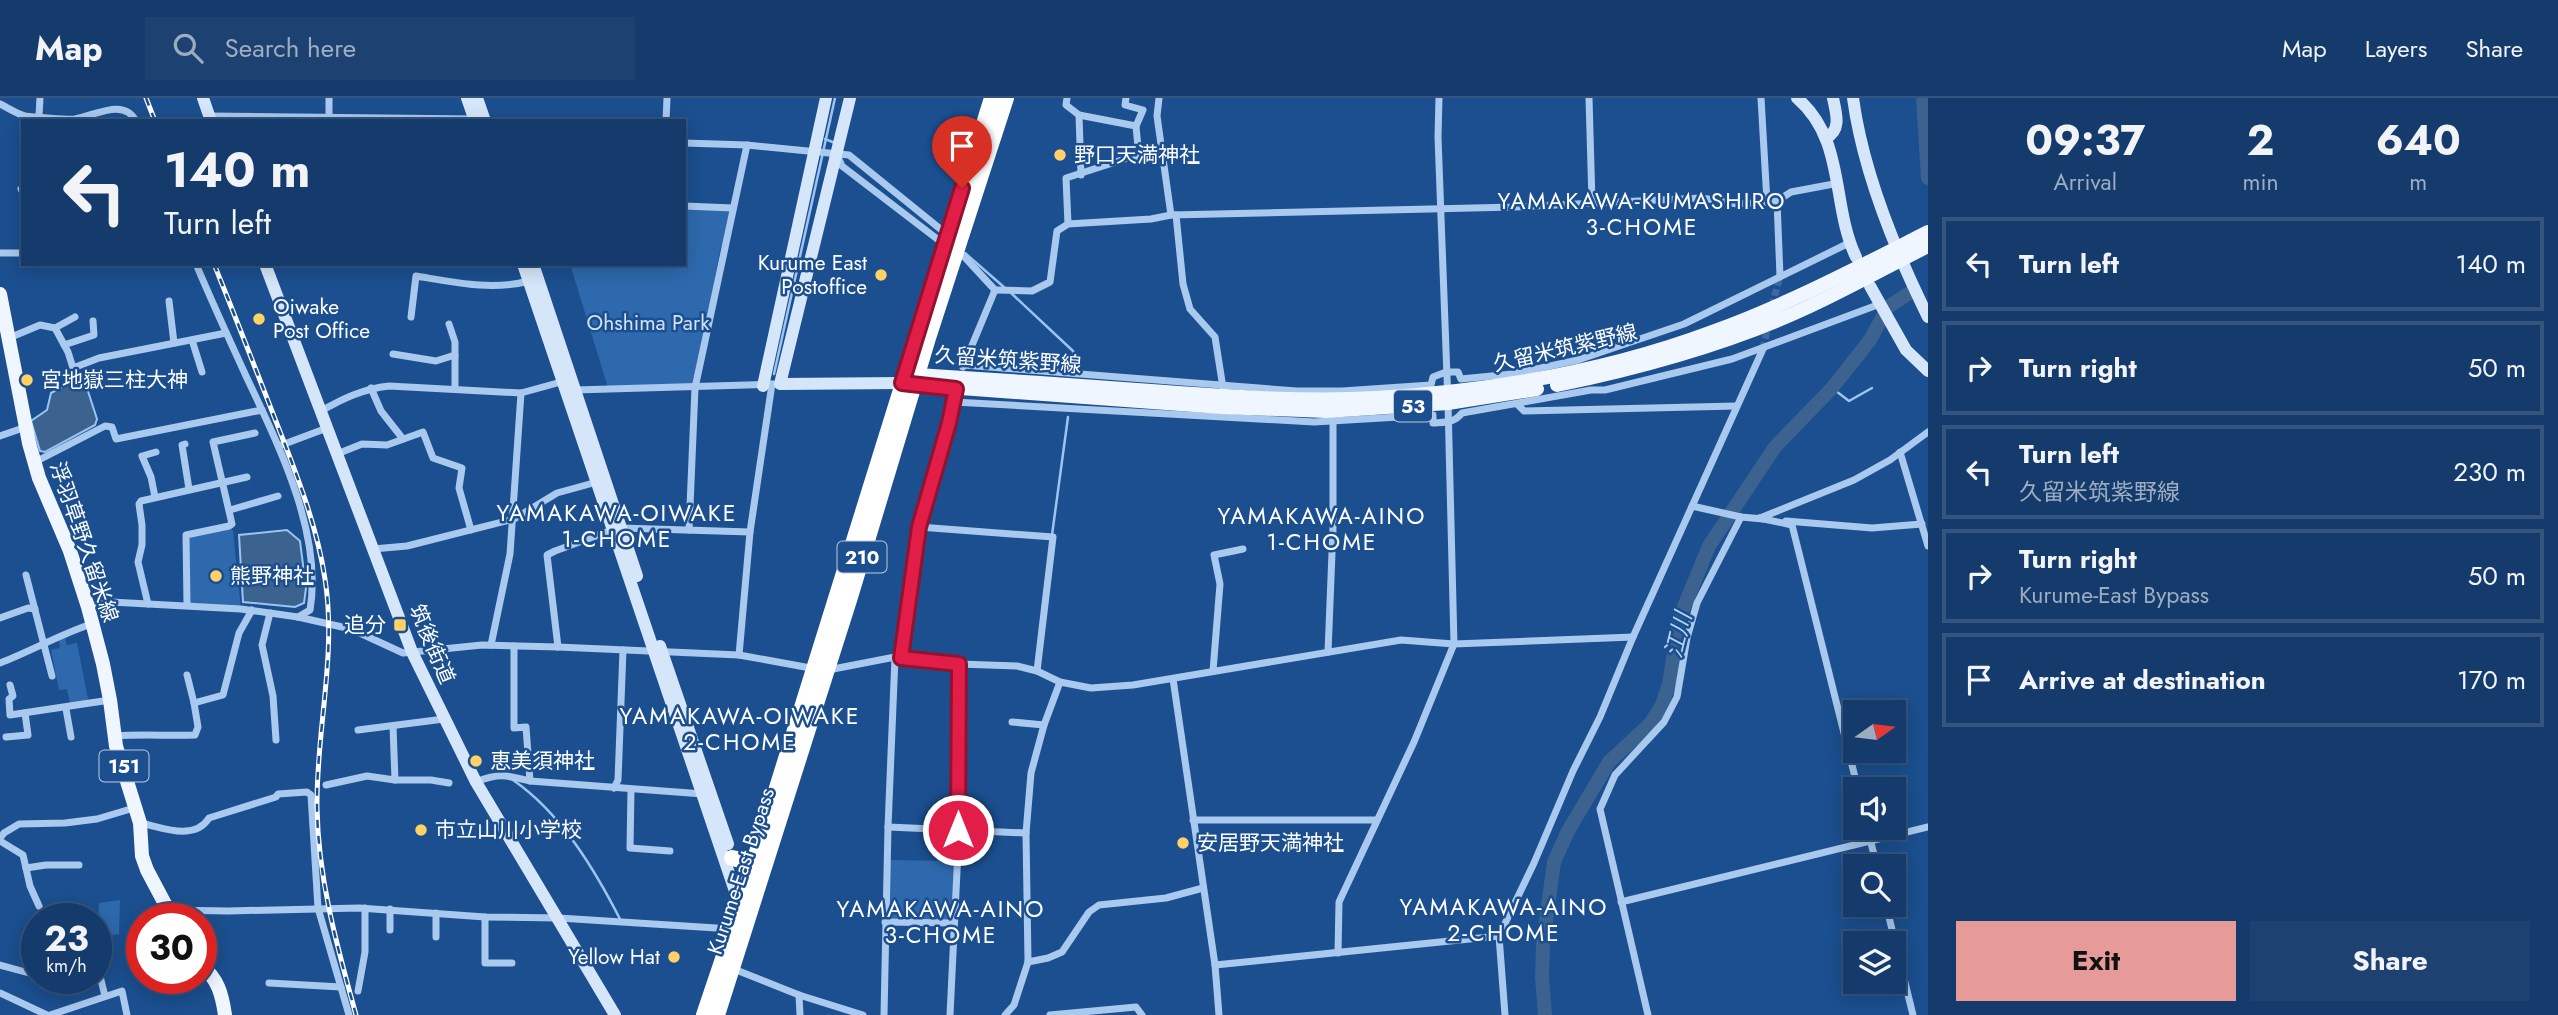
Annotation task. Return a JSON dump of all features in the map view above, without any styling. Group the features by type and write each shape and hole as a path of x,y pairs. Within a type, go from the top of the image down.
{"highway":[{"name":"Kurume-East Bypass","path":"704,1015 726,967 747,903 911,381 992,98"},
{"name":"Kurume-East Bypass","path":"950,243 1006,98"},
{"name":"Kurume-East Bypass","path":"717,1015 733,929 747,903 756,856 820,670"},
{"path":"732,858 745,861 756,856"}],"main road":[{"name":"久留米筑紫野線","path":"911,381 1222,401 1326,411 1542,388 1665,358 1806,308 1904,251 1928,232"},
{"name":"久留米筑紫野線","path":"1904,251 1928,246"},
{"name":"浮羽草野久留米線","path":"0,294 5,343 34,463 70,551 88,607 110,701 114,736 140,823 142,856 165,903"},
{"path":"217,983 225,1015"}],"street":[{"path":"39,116 40,98"},
{"path":"127,98 135,119"},
{"path":"203,98 210,118 428,119"},
{"path":"329,98 329,117"},
{"path":"467,98 478,119"},
{"path":"477,98 478,119"},
{"path":"666,119 667,98"},
{"path":"739,655 750,532 772,385 813,150 826,98"},
{"path":"772,385 837,154 850,98"},
{"path":"1067,98 1066,105 1079,115 1136,126"},
{"path":"1126,98 1125,105 1143,110 1136,126 1139,158"},
{"path":"1159,98 1157,116 1162,157 1183,284 1190,309 1215,337 1222,401"},
{"path":"1338,953 1339,902 1414,742 1454,644 1438,98"},
{"path":"1589,98 1592,202"},
{"path":"1761,98 1767,202"},
{"path":"1797,98 1819,122 1826,138 1839,183 1849,243 1856,257"},
{"path":"1826,138 1833,134 1836,128 1833,98"},
{"path":"1853,98 1867,162 1928,317"},
{"path":"0,104 27,118 39,116 75,119 96,109 115,105 131,109"},
{"path":"1079,115 1081,175"},
{"path":"686,143 747,145 849,155 950,243 995,290 1032,291 1050,282 1057,231 1068,223 1151,219 1173,215 1515,207 1702,198 1737,204 1777,201 1791,192 1839,183"},
{"path":"689,530 695,388 747,145"},
{"path":"837,154 842,166 950,243"},
{"path":"1068,223 1066,178 1128,158 1162,157"},
{"path":"1777,201 1780,276"},
{"path":"686,205 733,208"},
{"path":"1222,401 1297,391 1432,385 1433,377 1446,372 1458,372 1461,379 1511,374 1578,360 1684,324 1849,243"},
{"path":"0,253 21,253"},
{"path":"196,266 278,446 300,506 314,587 310,610 298,617"},
{"name":"筑後街道","path":"266,266 412,652 476,782 615,1015"},
{"path":"524,266 561,382 617,529"},
{"path":"534,266 576,391 617,529 706,794 747,903"},
{"path":"411,317 416,276 509,287 529,281"},
{"path":"1870,286 1906,350 1928,371"},
{"path":"884,1015 888,827 898,658 919,527 958,384 995,290"},
{"path":"169,301 174,343"},
{"path":"958,384 1222,401 1314,422 1433,415 1433,423 1448,422 1456,420 1462,413 1591,390 1605,390 1712,365 1883,310"},
{"path":"5,343 40,325 55,328 75,317"},
{"path":"64,345 94,335 93,321"},
{"path":"449,324 455,342 456,389"},
{"path":"55,328 73,368 99,358 226,333"},
{"path":"192,340 202,372"},
{"path":"1505,1015 1499,936 1600,717 1633,637 1763,349"},
{"path":"393,354 436,361 455,355"},
{"path":"321,411 351,394 389,386 521,393 561,382 576,391 911,381"},
{"path":"370,388 381,411 403,439"},
{"path":"491,645 510,554 521,393"},
{"path":"1517,404 1524,411 1736,406"},
{"path":"34,463 105,426 111,427 116,439 262,410"},
{"path":"1328,653 1334,528 1333,420"},
{"path":"0,436 26,427"},
{"path":"278,446 327,428"},
{"path":"337,454 362,444 387,445 423,432 433,457 462,468 459,488 471,530"},
{"path":"1759,518 1854,480 1928,432"},
{"path":"187,605 186,535 232,524 213,442 255,433"},
{"path":"185,444 182,445 189,489"},
{"path":"155,497 151,477 142,456 156,452"},
{"path":"1900,452 1928,546"},
{"path":"148,604 138,562 142,525 139,505 141,501 247,477"},
{"path":"373,549 407,546 514,519 557,493 597,482"},
{"path":"230,510 278,496"},
{"path":"1692,506 1741,517 1872,528 1922,524"},
{"path":"1648,1015 1600,809 1615,775 1664,722 1677,697 1687,638 1697,603 1741,517"},
{"path":"1759,518 1792,525 1854,777"},
{"path":"919,527 1053,537 1037,671"},
{"path":"558,647 548,555 617,529 750,532"},
{"path":"1213,671 1220,584 1214,555 1242,549"},
{"path":"26,575 52,676"},
{"path":"88,607 111,603 252,610 352,629 402,653 491,645 658,651 739,655 820,670 898,658 1017,666 1037,671 1060,682 1091,688 1173,679 1401,640 1454,644 1633,637"},
{"path":"0,618 28,608 35,609"},
{"path":"194,703 223,695 239,633 252,610"},
{"path":"270,613 262,645 273,696 276,740"},
{"path":"0,663 43,645 63,633 91,624"},
{"path":"514,646 514,727 526,727 530,781"},
{"path":"614,788 618,780 623,650"},
{"path":"950,1015 958,830 959,664"},
{"path":"114,736 148,733 164,736 195,735 198,727 187,674"},
{"path":"1173,679 1219,1015"},
{"path":"1005,1015 1014,1005 1028,962 1026,833 1031,773 1044,725 1060,682"},
{"path":"10,685 13,696 9,699 10,715 110,701"},
{"path":"66,709 72,737"},
{"path":"6,737 28,735 25,713"},
{"path":"358,730 444,719"},
{"path":"1012,722 1044,725"},
{"path":"393,726 395,779"},
{"path":"476,782 505,774 530,781 706,794"},
{"path":"326,785 367,776 449,783"},
{"path":"631,789 630,848 670,851"},
{"path":"140,823 178,831 196,831 204,826 209,818 275,797 278,793 307,792 311,795 318,908 349,1015"},
{"path":"706,794 747,903"},
{"path":"38,903 23,855 0,839 4,833 19,824 97,819 134,808"},
{"path":"1193,820 1377,820"},
{"path":"888,827 1026,833"},
{"path":"1621,902 1928,827"},
{"path":"1870,841 1874,854"},
{"path":"26,868 79,865"},
{"path":"1028,962 1062,952 1089,912 1099,905 1166,898 1203,888"},
{"path":"217,912 365,908 485,917 559,918 733,929"},
{"path":"358,990 365,951 365,908"},
{"path":"390,909 390,930"},
{"path":"436,913 436,937"},
{"path":"485,917 485,963 512,962"},
{"path":"1889,917 1913,1015"},
{"path":"885,922 954,923"},
{"path":"1214,965 1499,936"},
{"path":"0,965 21,971"},
{"path":"726,967 799,995 863,1015"},
{"path":"270,983 341,987"},
{"path":"0,993 51,1015 122,991 127,1015"},
{"path":"799,995 800,1015"},
{"path":"1050,1015 1136,1007 1142,1015"}],"green space":[{"name":"Ohshima Park","path":"686,207 733,208 731,226 720,250 695,388 609,391 571,266 686,266"},
{"path":"229,526 233,531 241,609 187,605 186,535"},
{"path":"64,633 67,645 77,643 89,704 71,708 67,689 59,690 51,650 60,648 58,636"},
{"path":"887,860 957,861 954,923 885,922"},
{"path":"120,900 119,934 112,935 112,903 99,903"}],"shaded area":[{"path":"80,377 84,379 97,419 95,425 45,452 40,451 31,421 47,410 51,393"},
{"path":"287,530 300,541 306,588 304,603 295,607 243,602 239,535"}],"waterway":[{"path":"774,374 835,98"},
{"name":"江川","path":"1923,98 1928,178"},
{"path":"825,139 835,143"},
{"path":"965,253 1005,288"},
{"path":"1010,292 1073,351 1076,357 1074,368"},
{"name":"江川","path":"1545,1015 1543,943 1554,862 1568,831 1609,762 1650,724 1662,705 1669,684 1679,619 1709,546 1775,447 1832,388 1870,340 1888,307 1908,294"},
{"path":"1832,388 1849,401 1872,388"},
{"path":"1052,535 1068,417"},
{"path":"513,780 546,809 575,844 621,921"}],"tunnel":[{"path":"1772,306 1780,276"},
{"path":"1763,349 1768,325"}],"railway":[{"path":"146,98 154,119"},
{"path":"215,266 297,475 322,561 329,636 318,778 318,834 330,912 356,1015"}],"place":[{"name":"野口天満神社","path":"1060,155"},
{"name":"Kurume East Postoffice","path":"881,275"},
{"name":"Oiwake Post Office","path":"259,319"},
{"name":"宮地嶽三柱大神","path":"27,380"},
{"name":"熊野神社","path":"216,576"},
{"name":"追分","path":"400,625"},
{"name":"恵美須神社","path":"476,761"},
{"name":"市立山川小学校","path":"421,830"},
{"name":"安居野天満神社","path":"1183,843"},
{"name":"Yellow Hat","path":"674,957"}],"district":[{"name":"YAMAKAWA-KUMASHIRO 3-CHOME","path":"1642,214"},
{"name":"YAMAKAWA-OIWAKE 1-CHOME","path":"617,526"},
{"name":"YAMAKAWA-AINO 1-CHOME","path":"1322,529"},
{"name":"YAMAKAWA-OIWAKE 2-CHOME","path":"740,729"},
{"name":"YAMAKAWA-AINO 2-CHOME","path":"1504,920"},
{"name":"YAMAKAWA-AINO 3-CHOME","path":"941,922"}],"route":[{"path":"958,830 959,664 901,658 919,527 956,389 902,383 962,188"}]}
